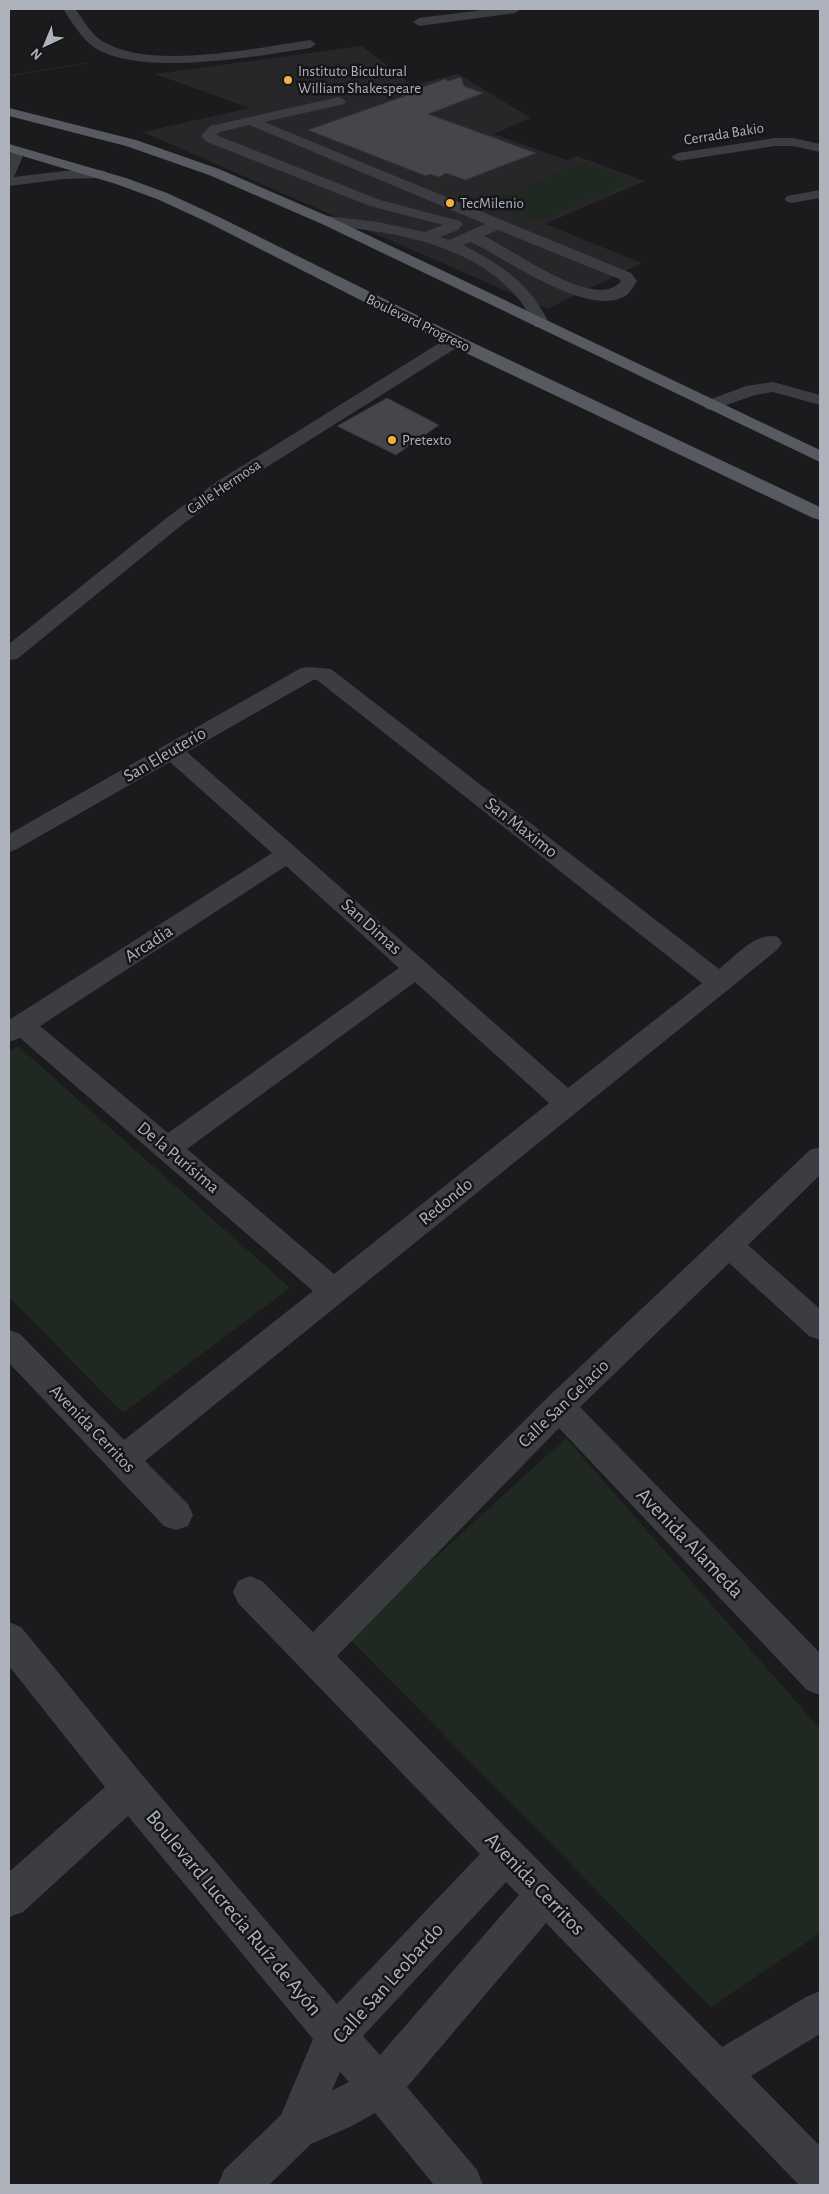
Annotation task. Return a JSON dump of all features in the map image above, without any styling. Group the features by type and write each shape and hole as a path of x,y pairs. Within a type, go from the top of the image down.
{"main road":[{"path":"9,112 131,143 173,156 214,172 328,221 820,457"},
{"name":"Boulevard Progreso","path":"14,150 100,174 162,196 212,219 454,341 820,514"},
{"path":"800,447 820,450"},
{"path":"799,504 820,506"}],"street":[{"path":"69,9 97,43 113,50 134,55 195,60 310,44"},
{"path":"419,22 515,9"},
{"path":"408,15 437,32"},
{"path":"339,101 215,129 208,136 375,203 455,224 453,228 426,238"},
{"path":"250,121 625,276 629,281 628,286 612,294 590,295 529,269 505,252 471,236"},
{"name":"Cerrada Bakio","path":"678,157 776,142 794,142 820,148"},
{"path":"9,174 16,161 14,150"},
{"path":"9,182 56,176 100,174"},
{"path":"792,199 820,194"},
{"path":"328,221 378,225 449,246 488,265 507,278 532,304 542,323"},
{"path":"449,246 498,224"},
{"path":"505,252 536,239"},
{"name":"Calle Hermosa","path":"9,654 176,520 221,488 454,341"},
{"path":"712,405 752,390 773,387 820,400"},
{"name":"San Eleuterio","path":"9,844 308,673 322,674"},
{"name":"San Maximo","path":"322,674 720,983"},
{"name":"San Dimas","path":"172,751 568,1104"},
{"name":"Arcadia","path":"15,1029 288,854"},
{"name":"Redondo","path":"123,1460 769,943"},
{"path":"168,1149 416,968"},
{"name":"De la Purísima","path":"15,1029 168,1149 334,1291"},
{"name":"Calle San Gelacio","path":"313,1656 559,1408 820,1158"},
{"path":"730,1246 820,1327"},
{"name":"Avenida Cerritos","path":"9,1343 176,1515"},
{"name":"Avenida Alameda","path":"559,1408 820,1678"},
{"name":"Avenida Cerritos","path":"250,1592 820,2176"},
{"name":"Boulevard Lucrecia Ruíz de Ayón","path":"9,1639 130,1789 462,2185"},
{"path":"9,1898 130,1789"},
{"name":"Calle San Leobardo","path":"296,2129 314,2082 336,2035 506,1854"},
{"name":"Calle San Leobardo","path":"240,2185 296,2129 337,2111 380,2087 546,1894"},
{"path":"719,2072 820,2011"}],"path":[{"path":"9,76 134,55"}],"shaded area":[{"name":"TecMilenio","path":"362,46 412,85 458,74 531,118 494,134 566,160 577,156 645,181 545,224 642,263 547,309 143,132 250,108 155,74"},
{"path":"582,162 635,181 538,222 486,203"},
{"path":"18,1046 290,1288 123,1413 9,1297 9,1051"},
{"path":"566,1438 820,1729 820,1933 711,2007 348,1637"}],"building":[{"path":"461,77 464,86 483,93 428,114 536,153 465,180 446,173 439,177 430,174 426,176 308,130 405,96 402,95 445,79 449,81"},
{"name":"Pretexto","path":"387,398 439,425 396,455 337,426"}],"place":[{"name":"Instituto Bicultural William Shakespeare","path":"288,80"},
{"name":"TecMilenio","path":"450,203"},
{"name":"Pretexto","path":"392,440"}]}
